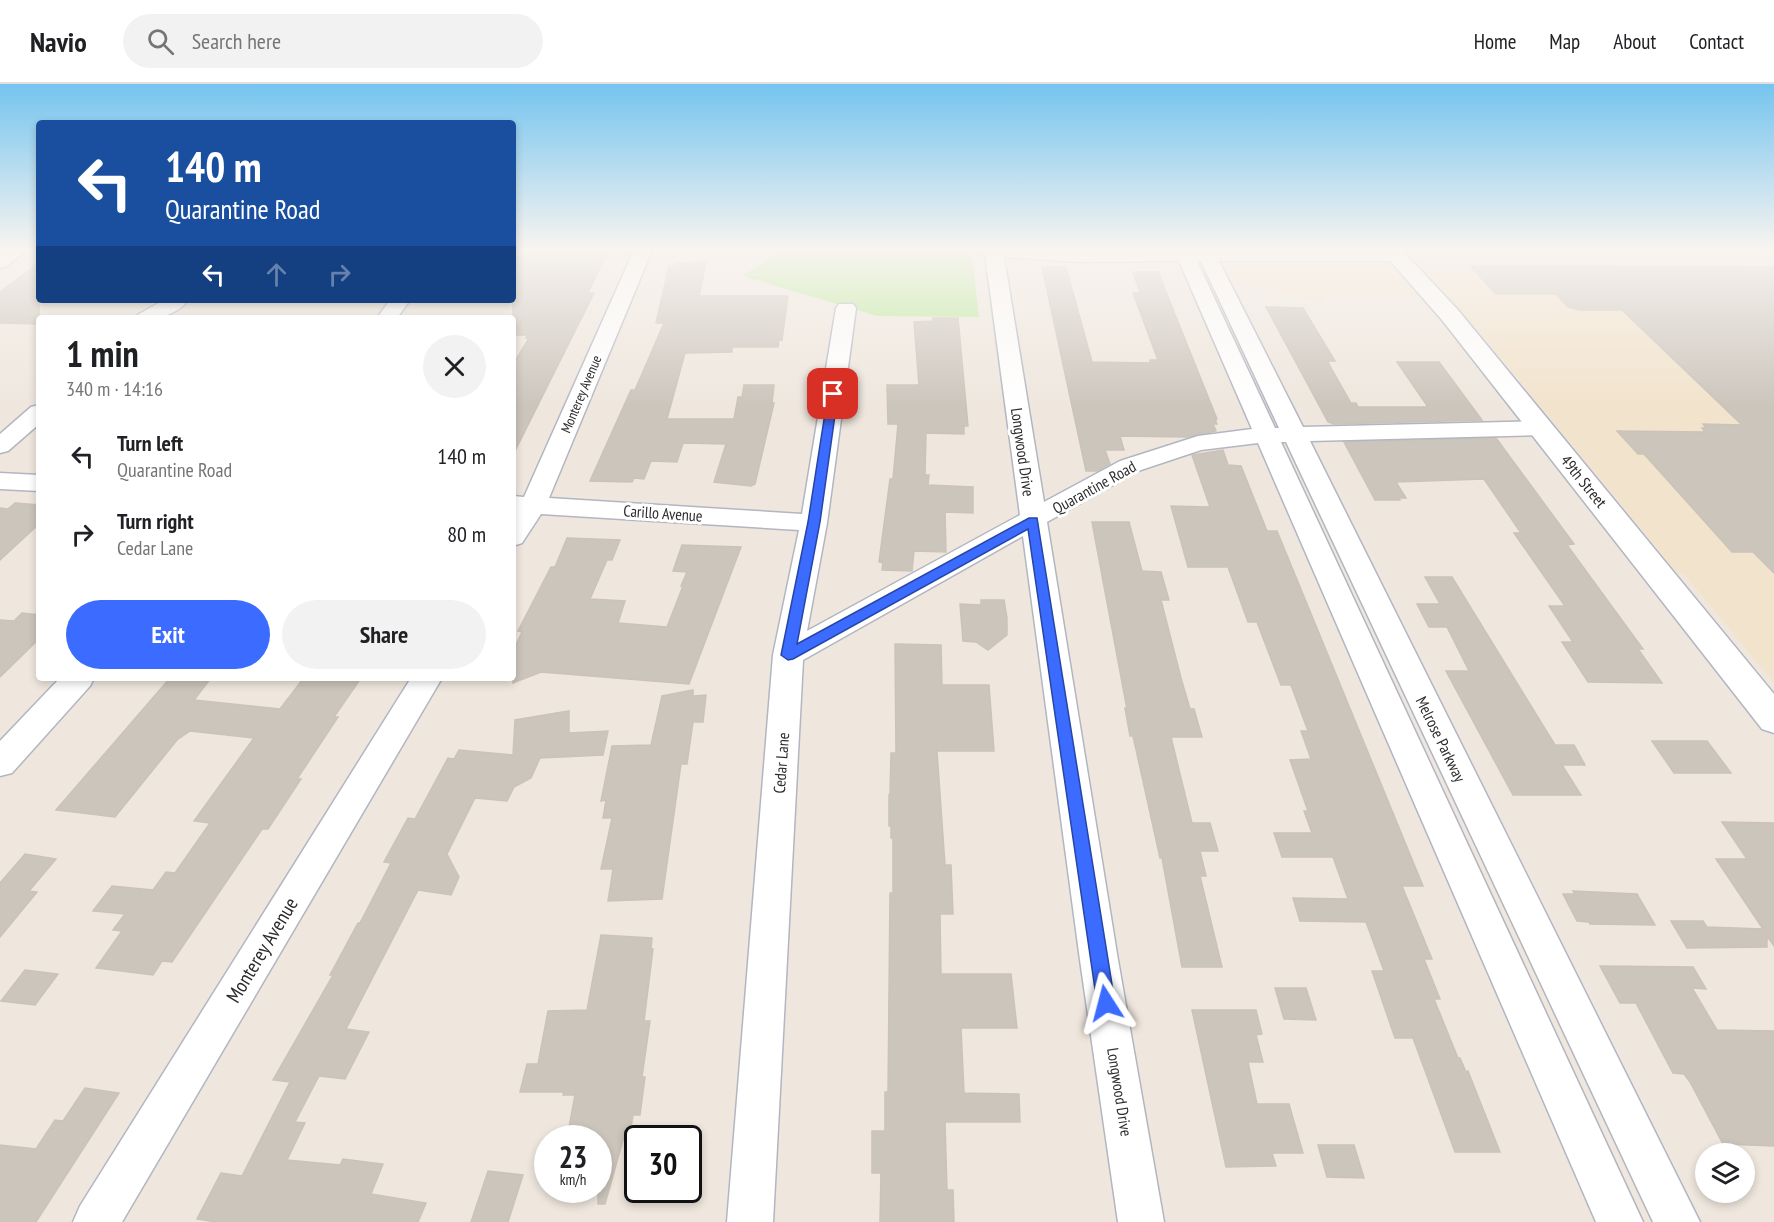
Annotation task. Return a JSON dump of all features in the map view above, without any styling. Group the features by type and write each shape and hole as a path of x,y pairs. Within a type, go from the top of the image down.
{"street":[{"name":"Monterey Avenue","path":"516,527 523,505 619,301"},
{"name":"Longwood Drive","path":"997,301 1141,1222"},
{"name":"Melrose Parkway","path":"1217,301 1279,435 1620,1222"},
{"name":"49th Street","path":"1437,301 1542,428 1774,719"},
{"path":"150,315 172,303"},
{"name":"Cedar Lane","path":"750,1222 788,655 814,522 846,308"},
{"path":"0,446 36,415"},
{"name":"Quarantine Road","path":"788,655 1129,466 1163,453 1198,443 1279,435 1542,428"},
{"name":"Melrose Parkway","path":"1279,435 1677,1222"},
{"path":"0,481 36,483"},
{"name":"Carillo Avenue","path":"523,505 814,522"},
{"path":"0,763 76,681"},
{"name":"Monterey Avenue","path":"96,1222 426,681"}],"shaded area":[{"path":"1451,301 1774,301 1774,683 1684,574 1677,573"}],"green space":[{"path":"827,301 977,301 979,317 877,316"}],"building":[{"path":"0,301 39,303 36,324 0,323"},
{"path":"516,301 590,301 516,449 516,360 529,338 526,338 527,335 516,335 516,315 513,315 513,303"},
{"path":"661,301 787,301 782,340 779,340 778,347 732,347 732,352 685,353 667,419 734,419 738,397 742,397 744,385 774,385 772,403 774,403 755,484 751,486 714,482 726,444 683,443 677,462 651,461 644,479 634,478 632,482 590,481 631,390 635,390 664,323 656,323"},
{"path":"1049,301 1075,301 1092,362 1150,363 1150,360 1158,360 1136,301 1170,301 1217,419 1215,419 1217,424 1213,424 1216,431 1187,437 1120,436 1124,450 1105,450 1110,464 1097,471 1086,471"},
{"path":"1563,301 1774,301 1774,573 1753,552 1732,552 1644,454 1638,454 1617,431 1705,432 1702,428 1706,428 1703,424 1742,425 1622,310 1580,310 1568,307"},
{"path":"1266,307 1303,308 1335,361 1328,361 1330,366 1351,403 1356,403 1358,407 1428,407 1397,362 1439,362 1482,420 1334,424 1328,422"},
{"path":"933,318 958,318 968,426 964,426 964,434 926,433 925,475 929,475 928,485 973,487 973,513 945,512 946,552 914,551 912,571 882,570 883,563 879,562 890,479 893,479 898,424 888,424 887,385 919,385 914,322 933,321"},
{"path":"1496,438 1574,544 1567,545 1643,649 1638,649 1662,683 1588,682 1562,642 1573,642 1549,606 1565,606 1514,533 1521,533 1484,479 1396,482 1406,498 1375,500 1344,442"},
{"path":"1223,450 1228,465 1241,466 1267,531 1277,531 1423,886 1402,886 1432,959 1424,959 1440,999 1434,999 1458,1058 1466,1072 1468,1071 1500,1152 1455,1152 1413,1038 1395,1038 1372,971 1384,971 1366,922 1300,921 1293,898 1348,899 1333,857 1282,857 1274,833 1312,833 1304,811 1308,811 1290,760 1311,759 1301,731 1308,731 1291,685 1281,685 1257,622 1248,622 1228,567 1188,567 1171,506 1210,507 1192,455"},
{"path":"15,503 36,505 36,527 0,560 0,508 8,509"},
{"path":"1092,522 1129,522 1142,571 1161,572 1169,600 1161,600 1190,709 1194,709 1202,737 1171,737 1192,823 1210,823 1218,851 1200,851 1206,876 1200,876 1222,967 1182,967 1162,858 1160,858 1133,736 1130,736"},
{"path":"567,538 620,540 612,560 607,560 590,599 625,601 618,623 667,627 687,572 673,571 682,545 741,547 689,684 541,672 513,683 516,681 516,645 522,632 518,631 551,567 555,567"},
{"path":"1425,577 1452,577 1555,745 1574,745 1585,765 1562,765 1581,795 1513,795 1446,671 1469,671 1447,627 1429,627 1417,604 1440,604"},
{"path":"981,600 1004,600 1007,618 1007,635 988,650 976,642 963,641 960,604 981,605"},
{"path":"22,613 36,615 36,642 0,677 0,620 14,621"},
{"path":"895,644 941,645 942,685 989,685 994,751 937,751 945,865 951,865 953,914 940,914 941,974 1011,974 1017,1028 961,1028 964,1093 1019,1094 1020,1122 945,1122 947,1190 953,1190 954,1222 880,1222 881,1173 872,1173 872,1131 885,1131 885,1092 888,1092 890,893 893,893 893,838 891,838 891,826 889,826 889,795 891,753 896,753"},
{"path":"167,681 209,681 194,700 280,709 301,681 359,681 334,717 338,717 297,779 301,779 268,829 262,829 172,962 162,961 153,975 96,968 122,931 113,930 125,914 93,911 112,886 153,890 166,872 175,873 210,823 194,821 254,738 190,731 177,740 115,817 56,810"},
{"path":"693,690 693,696 706,695 703,722 693,722 687,764 681,764 662,899 608,901 613,869 601,869 612,818 603,818 606,800 601,801 612,746 651,745 662,696"},
{"path":"569,711 569,733 608,731 603,755 540,758 531,778 514,787 507,801 475,798 447,854 459,877 451,895 418,890 346,1029 369,1032 345,1079 319,1076 295,1122 305,1123 287,1160 340,1165 343,1159 383,1164 371,1194 426,1203 418,1222 216,1222 197,1219 221,1173 242,1176 290,1082 273,1080 333,975 330,975 391,863 384,862 408,818 415,819 448,758 454,759 459,750 513,755 515,720"},
{"path":"1652,741 1707,741 1731,773 1674,773"},
{"path":"1722,822 1774,823 1774,946 1767,936 1767,947 1687,948 1671,921 1703,921 1707,927 1763,929 1716,859 1747,859"},
{"path":"25,854 56,859 29,891 37,892 0,937 0,883"},
{"path":"1573,891 1637,894 1655,925 1590,924 1577,921 1563,894 1575,894"},
{"path":"601,935 652,938 651,949 653,949 644,1021 650,1021 642,1077 645,1077 640,1115 633,1115 631,1125 624,1125 624,1140 612,1179 612,1125 569,1125 575,1095 563,1095 564,1092 520,1092 527,1064 538,1064 548,1011 587,1010"},
{"path":"1600,966 1693,967 1706,989 1692,988 1717,1030 1774,1031 1774,1146 1755,1145 1755,1143 1722,1143 1690,1082 1684,1074 1673,1073 1636,1003 1620,1003"},
{"path":"25,970 58,974 35,1005 1,1001"},
{"path":"1275,988 1306,988 1316,1020 1284,1019"},
{"path":"1192,1010 1256,1010 1262,1034 1256,1035 1263,1062 1248,1062 1257,1104 1289,1104 1303,1153 1272,1153 1276,1166 1226,1167"},
{"path":"85,1088 119,1093 36,1222 0,1222 0,1145 36,1149 55,1120 63,1121"},
{"path":"1318,1145 1354,1145 1364,1178 1327,1177"},
{"path":"488,1171 523,1175 508,1222 471,1222"}],"route":[{"path":"833,394 814,522 788,655 1033,521 1106,1003"}]}
